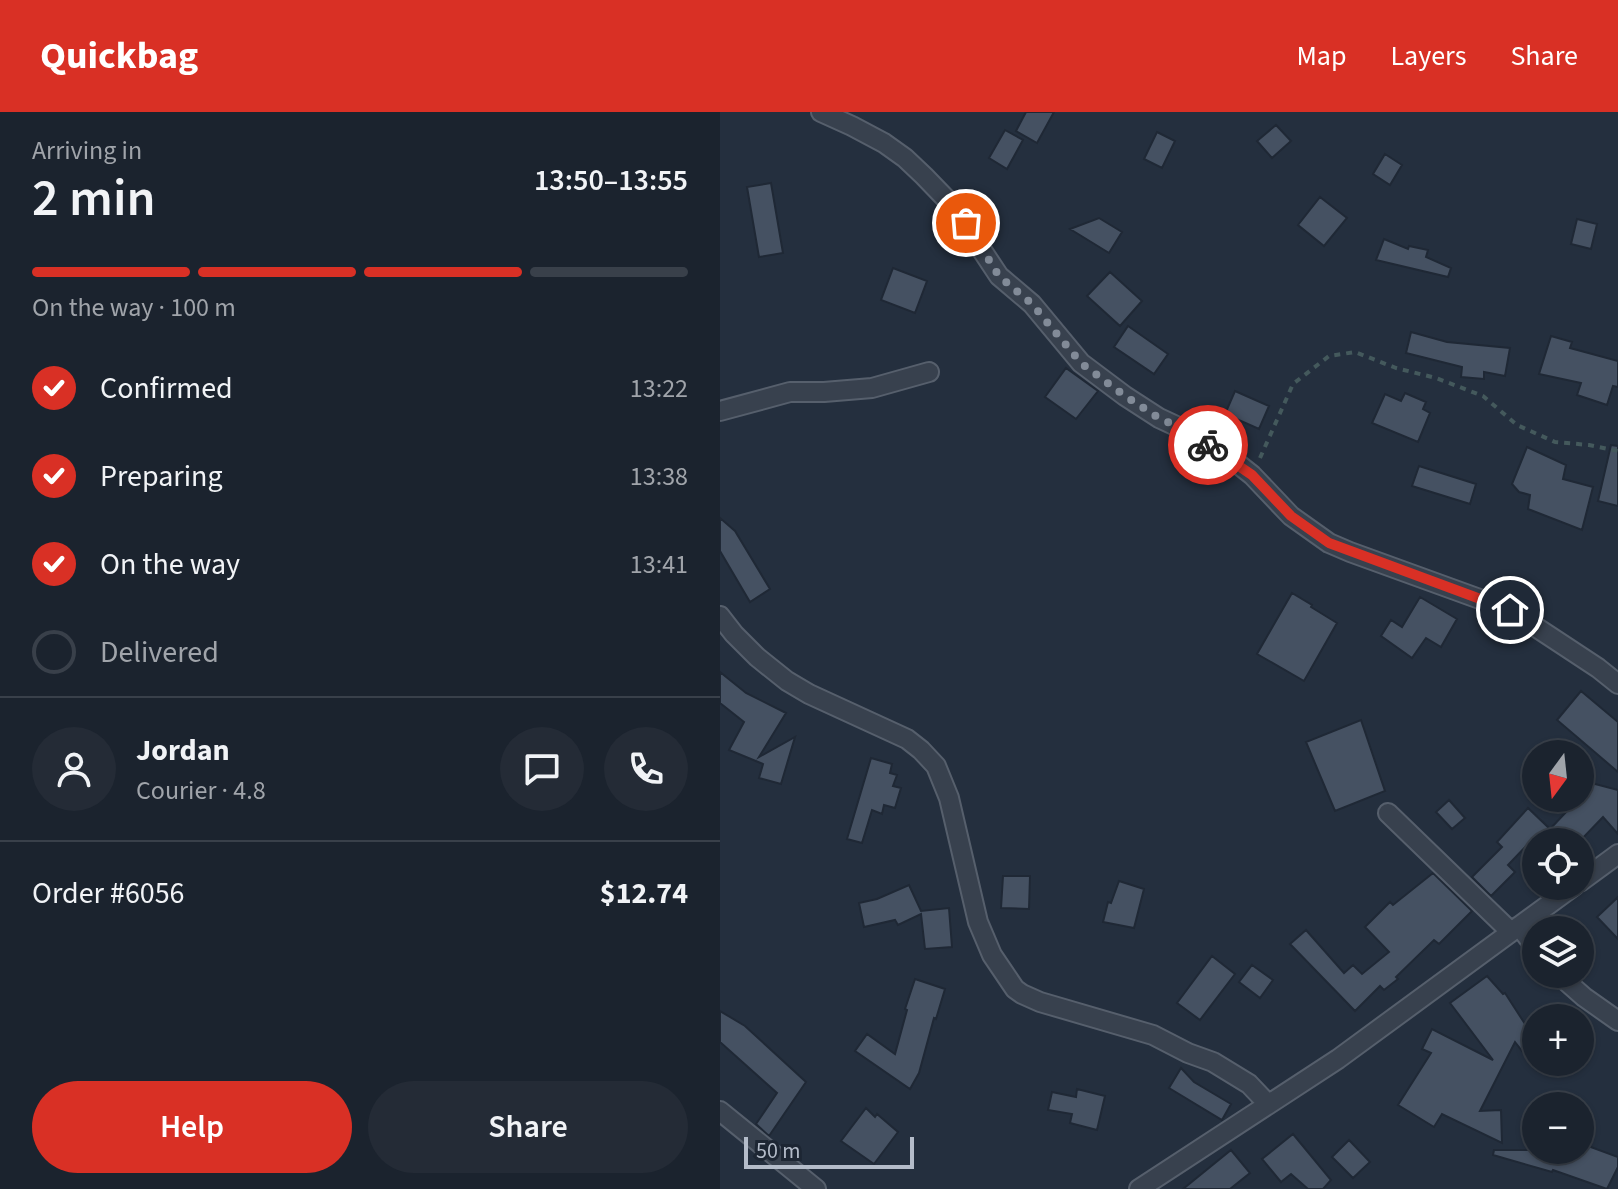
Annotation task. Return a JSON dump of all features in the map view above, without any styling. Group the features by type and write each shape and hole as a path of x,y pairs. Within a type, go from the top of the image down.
{"street":[{"path":"821,112 884,143 924,176 952,205 999,276 1032,304 1081,363 1125,396 1159,418 1189,432 1252,475 1291,516 1329,543 1510,610 1618,684"},
{"path":"720,411 790,392 872,388 929,372"},
{"path":"720,616 757,657 787,681 907,739 936,766 949,798 978,922 992,955 1015,989 1040,1002 1153,1035 1213,1062 1249,1084 1268,1104"},
{"path":"1388,813 1522,935"},
{"path":"1594,872 1618,854"},
{"path":"1139,1189 1166,1182 1268,1104 1338,1059 1555,900"},
{"path":"1574,988 1618,1021"},
{"path":"720,1111 816,1189"}],"path":[{"path":"1252,475 1293,384 1329,356 1355,352 1483,396 1517,425 1555,442 1618,451"}],"building":[{"path":"1026,112 1054,112 1037,143 1016,131"},
{"path":"1276,125 1291,141 1272,158 1257,141"},
{"path":"1005,130 1023,140 1007,169 989,158"},
{"path":"1157,132 1175,141 1162,168 1144,159"},
{"path":"1385,154 1402,165 1390,185 1373,174"},
{"path":"771,183 783,253 759,257 747,187"},
{"path":"1320,197 1347,218 1324,246 1298,225"},
{"path":"1099,218 1122,232 1109,253 1070,229"},
{"path":"1577,219 1597,224 1591,249 1571,244"},
{"path":"1384,239 1408,249 1409,246 1428,250 1426,257 1451,268 1448,277 1376,260"},
{"path":"893,268 927,281 915,313 881,300"},
{"path":"1110,272 1142,301 1120,326 1087,296"},
{"path":"1128,326 1168,354 1154,374 1114,347"},
{"path":"1411,332 1447,342 1510,348 1505,376 1484,372 1484,379 1461,377 1462,367 1406,353"},
{"path":"1551,336 1572,342 1570,348 1618,361 1618,387 1613,386 1607,405 1577,395 1581,383 1539,374"},
{"path":"1066,368 1098,391 1076,419 1045,397"},
{"path":"1235,391 1269,406 1259,429 1225,414"},
{"path":"1405,393 1426,402 1423,409 1430,413 1418,442 1372,423 1385,394 1401,401"},
{"path":"1611,445 1618,446 1618,506 1598,501"},
{"path":"1527,447 1566,465 1563,479 1593,487 1582,530 1528,509 1530,495 1519,492 1512,484"},
{"path":"1419,466 1476,484 1470,504 1412,486"},
{"path":"720,518 735,531 770,589 750,602 720,551"},
{"path":"1292,593 1337,623 1304,681 1257,654"},
{"path":"1420,597 1457,619 1441,647 1426,638 1412,658 1381,636 1391,620 1402,627"},
{"path":"720,672 746,693 786,713 759,757 795,737 781,784 759,778 763,764 729,750 744,722 720,703"},
{"path":"1581,691 1618,722 1618,772 1594,752 1594,740 1580,740 1557,720"},
{"path":"1361,720 1385,791 1335,811 1306,742"},
{"path":"871,758 892,764 890,773 897,775 893,786 901,788 895,808 884,805 882,814 872,810 862,843 847,839"},
{"path":"1594,784 1618,790 1618,834 1603,817 1592,828 1551,828 1566,812 1594,812"},
{"path":"1449,800 1465,818 1452,829 1436,812"},
{"path":"1524,812 1532,812 1549,828 1522,828 1522,850 1508,865 1515,872 1491,896 1472,877 1502,847 1497,842"},
{"path":"1433,873 1472,911 1439,944 1434,940 1396,977 1398,979 1384,990 1380,986 1355,1011 1290,944 1306,930 1344,973 1353,965 1362,974 1389,952 1365,927 1390,902 1393,905"},
{"path":"1003,876 1030,876 1029,909 1001,908"},
{"path":"1119,881 1144,889 1134,928 1103,922 1108,902 1111,903"},
{"path":"909,885 921,911 949,908 952,947 925,949 921,914 898,925 895,920 864,927 859,903"},
{"path":"1618,897 1618,939 1597,917"},
{"path":"1212,956 1235,974 1200,1020 1177,1003"},
{"path":"1252,965 1273,980 1260,998 1239,982"},
{"path":"1487,976 1505,993 1522,1019 1522,1051 1515,1042 1480,1111 1501,1110 1502,1143 1442,1114 1434,1127 1398,1105 1431,1053 1422,1049 1432,1029 1493,1060 1450,1003"},
{"path":"915,979 945,989 919,1073 910,1089 855,1051 867,1034 895,1054"},
{"path":"720,1011 745,1026 806,1082 769,1136 756,1124 777,1093 720,1042"},
{"path":"1181,1068 1194,1082 1231,1104 1222,1120 1169,1088"},
{"path":"1077,1089 1105,1096 1097,1130 1070,1123 1072,1114 1048,1110 1052,1092 1076,1097"},
{"path":"866,1108 898,1132 874,1164 841,1141"},
{"path":"1293,1134 1331,1180 1323,1189 1308,1189 1291,1174 1281,1182 1262,1159"},
{"path":"1349,1140 1370,1162 1353,1178 1332,1157"},
{"path":"1594,1148 1618,1157 1618,1167 1607,1189 1524,1164 1594,1164"},
{"path":"1231,1150 1250,1173 1230,1189 1183,1189"},
{"path":"1494,1150 1522,1150 1522,1163 1493,1155"}],"way so far":[{"path":"966,223 999,276 1032,304 1081,363 1159,418 1208,445"}],"route":[{"path":"1208,445 1252,475 1291,516 1329,543 1510,610"}]}
